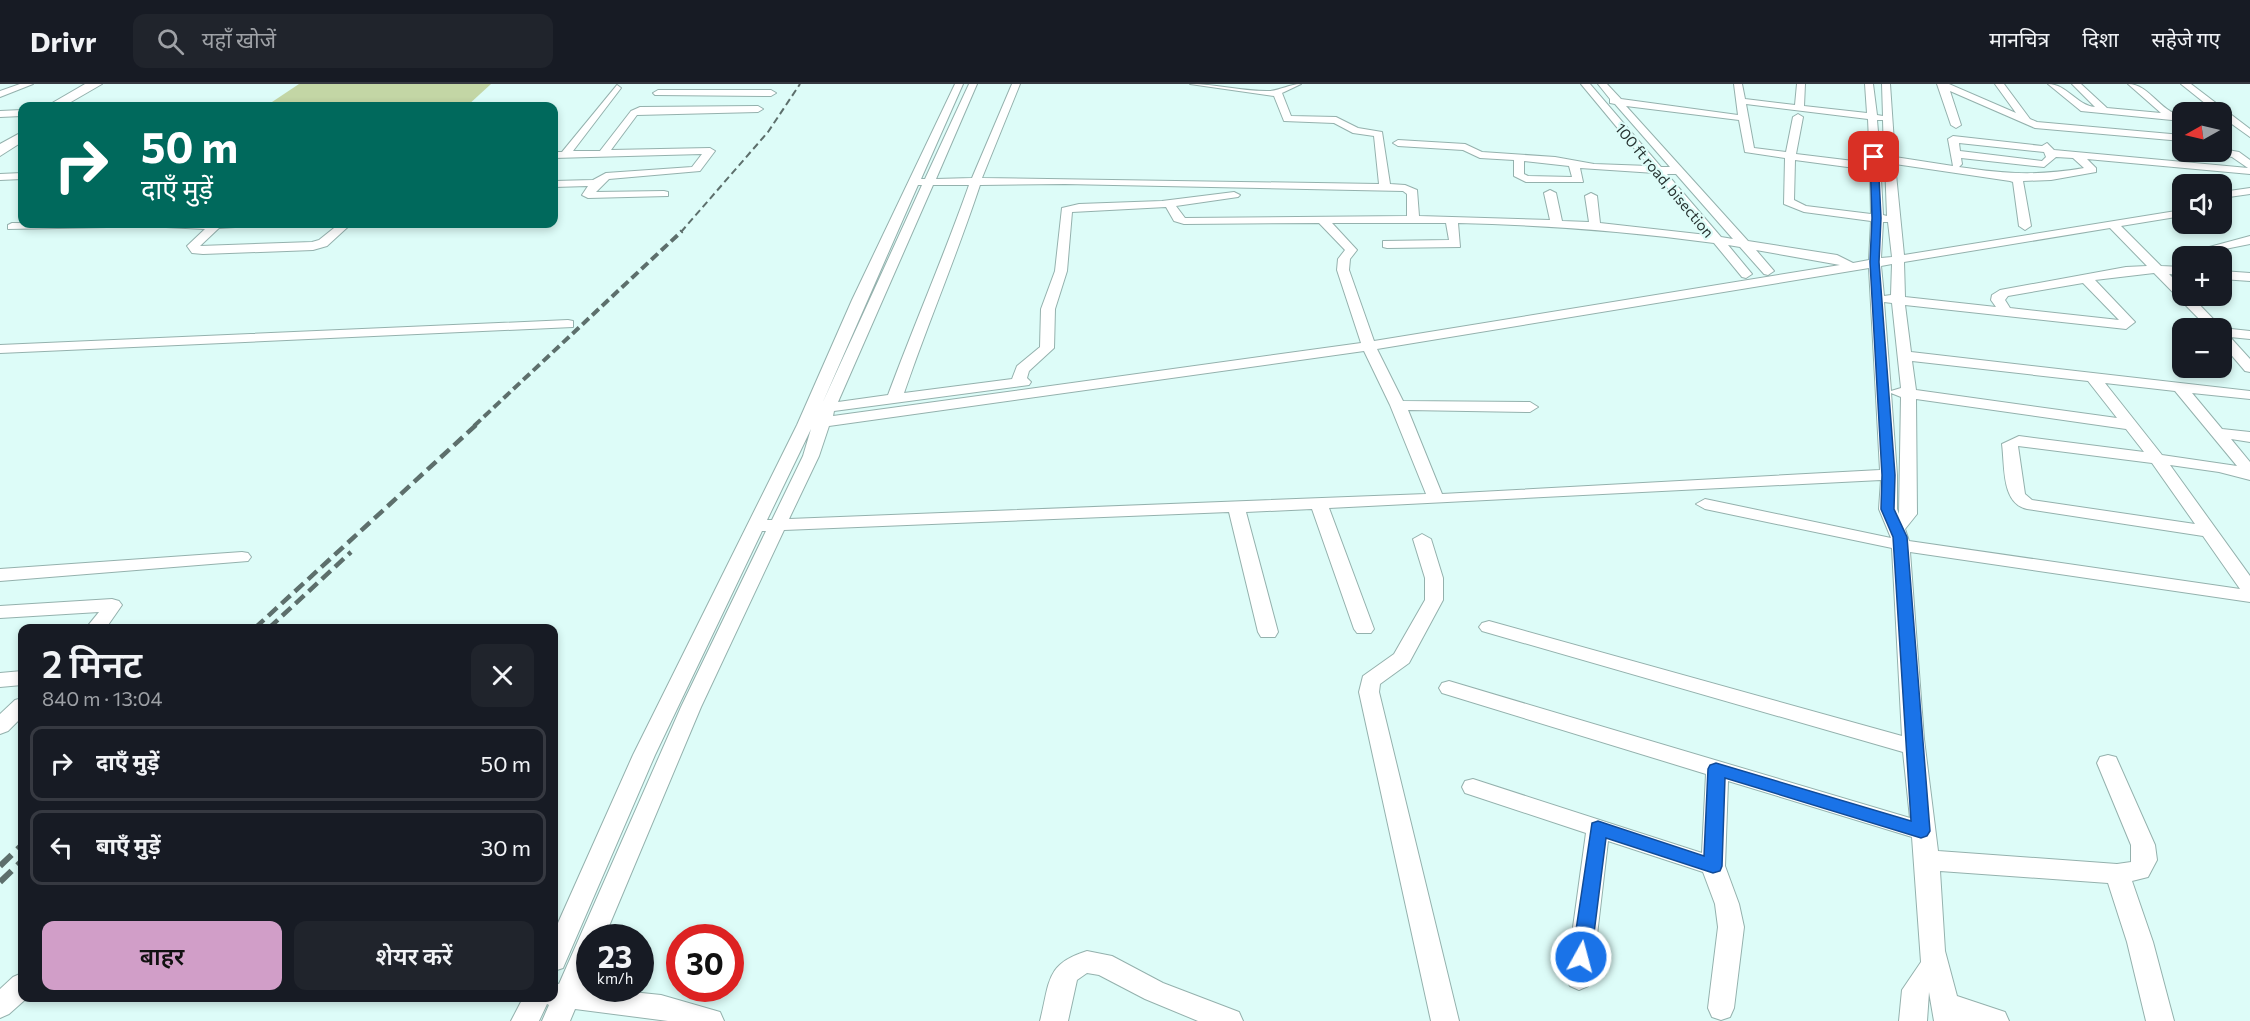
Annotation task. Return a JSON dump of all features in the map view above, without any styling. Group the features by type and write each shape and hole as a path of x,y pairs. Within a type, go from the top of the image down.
{"highway":[{"path":"61,102 95,84"},
{"path":"78,102 110,84"},
{"path":"0,139 18,128"},
{"path":"0,151 18,139"}],"street":[{"path":"0,94 29,84"},
{"path":"676,122 706,84"},
{"path":"558,946 644,755 756,526 817,417 921,182 959,84"},
{"path":"921,182 973,84"},
{"path":"894,399 976,181 1016,84"},
{"path":"1194,84 1277,93 1297,84"},
{"name":"100 ft road, bisection","path":"1585,84 1656,171 1746,274"},
{"path":"1602,84 1768,271"},
{"path":"1738,84 1749,150 1790,157 1874,162 1891,159 2013,178 2051,177 2092,170 2077,156"},
{"path":"1801,84 1790,157 1788,202 1804,209 1894,220"},
{"path":"1899,537 1908,514 1909,394 1898,301 1898,254 1886,119 1886,85 1869,84 1877,218 1874,257 1889,475 1888,509 1899,537 1913,747 1921,831 1927,860 1934,965 1948,1013 1995,1021"},
{"path":"1942,84 2031,123 2172,137"},
{"path":"1942,84 1956,125"},
{"path":"1955,154 2036,164 2049,163 2051,158 2042,136 1999,84"},
{"path":"2052,84 2082,109 2170,117"},
{"path":"2076,84 2104,111"},
{"path":"2132,84 2170,117"},
{"path":"2185,84 2250,134"},
{"path":"559,155 616,88"},
{"path":"658,93 771,93"},
{"path":"1277,93 1285,118 1336,120 1359,132 1379,134 1383,187 1376,210"},
{"path":"1599,101 1618,101 1743,118"},
{"path":"1742,101 1798,112 1886,119"},
{"path":"604,153 637,111 758,109"},
{"path":"0,114 18,113"},
{"path":"2042,136 2172,147"},
{"path":"1958,168 1952,140 1955,139 2077,156 2250,171"},
{"path":"1398,143 1465,147 1480,154 1519,158 1656,171 1680,171"},
{"path":"2232,143 2250,144"},
{"path":"559,155 710,151 696,169 606,176 596,183 590,196 664,194"},
{"path":"2232,154 2250,165"},
{"path":"1519,158 1519,176 1526,179 1579,180 1573,163"},
{"path":"0,177 18,176"},
{"path":"2013,178 2018,181 2025,226"},
{"path":"921,182 1383,187 1413,190 1413,219"},
{"path":"558,184 596,183"},
{"path":"2232,193 2250,190"},
{"path":"1018,382 1022,369 1047,348 1048,309 1061,271 1066,210 1079,207 1169,203 1195,197 1264,193 1327,194 1338,202 1413,219 1595,226 1743,242 1837,259 1851,266"},
{"path":"1550,193 1557,224"},
{"path":"1591,196 1595,226"},
{"path":"2232,205 2250,202"},
{"path":"1169,203 1178,219 1184,221 1322,219 1376,210"},
{"path":"1898,254 2025,226 2172,204"},
{"path":"817,417 894,399 1018,382 1368,341 1837,259 1898,254 2172,214"},
{"path":"1322,219 1351,250 1344,259 1343,270 1368,341 1398,405 1436,499"},
{"path":"1387,244 1456,244 1452,220"},
{"path":"2111,223 2172,284"},
{"path":"12,227 18,227"},
{"path":"213,228 193,249 313,246 323,243 340,228"},
{"path":"2222,246 2250,240"},
{"path":"817,417 1368,341 1851,266 1874,257"},
{"path":"2006,313 1998,300 1999,295 2006,293 2126,271 2172,270"},
{"path":"2232,274 2250,277"},
{"path":"1877,298 2126,326 2128,322 2086,278"},
{"path":"2194,306 2205,318"},
{"path":"0,349 568,324"},
{"path":"2232,334 2250,335"},
{"path":"2232,346 2250,368"},
{"path":"1906,356 2095,380 2250,395"},
{"path":"2095,380 2159,461 2249,590"},
{"path":"2180,388 2220,433 2250,473"},
{"path":"1883,390 2131,425"},
{"path":"1398,405 1530,407"},
{"path":"597,924 691,707 811,456 817,417"},
{"path":"2220,433 2250,437"},
{"path":"2208,531 2027,504 2017,496 2010,444 2019,441 2159,461 2220,467 2250,473"},
{"path":"756,526 1436,499 1889,475"},
{"path":"1318,503 1364,628"},
{"path":"1705,504 1899,537 2249,590"},
{"path":"1236,507 1268,632"},
{"path":"1422,539 1436,590 1434,600 1415,630 1402,658 1370,681 1369,692 1445,1021"},
{"path":"0,575 242,557"},
{"path":"0,612 112,605 99,624"},
{"path":"1489,627 1913,747"},
{"path":"0,680 18,678"},
{"path":"1449,688 1921,831"},
{"path":"0,726 18,709"},
{"path":"1927,860 2117,874 2139,870 2145,860 2143,845 2108,763"},
{"path":"1716,769 1713,866 1728,904 1731,927 1721,1008"},
{"path":"1473,787 1713,866"},
{"path":"1579,978 1598,828"},
{"path":"2117,874 2140,942 2160,1021"},
{"path":"558,954 576,949"},
{"path":"1054,1021 1065,975 1074,966 1087,962 1103,964 1154,991 1229,1021"},
{"path":"1913,1021 1915,990 1934,965"},
{"path":"556,1021 560,996 576,967"},
{"path":"0,1006 18,989"},
{"path":"560,996 661,1007 710,1021"},
{"path":"525,1021 534,1002"}],"green space":[{"path":"299,84 491,84 471,102 272,102"}],"railway":[{"path":"681,232 768,132 800,84"},
{"path":"474,426 681,232"},
{"path":"259,624 476,425"},
{"path":"273,624 351,552"},
{"path":"0,866 18,849"},
{"path":"0,882 18,865"}],"route":[{"path":"1581,957 1598,828 1713,866 1716,769 1921,831 1913,747 1900,537 1888,509 1889,475 1874,253 1877,218 1874,157"}]}
